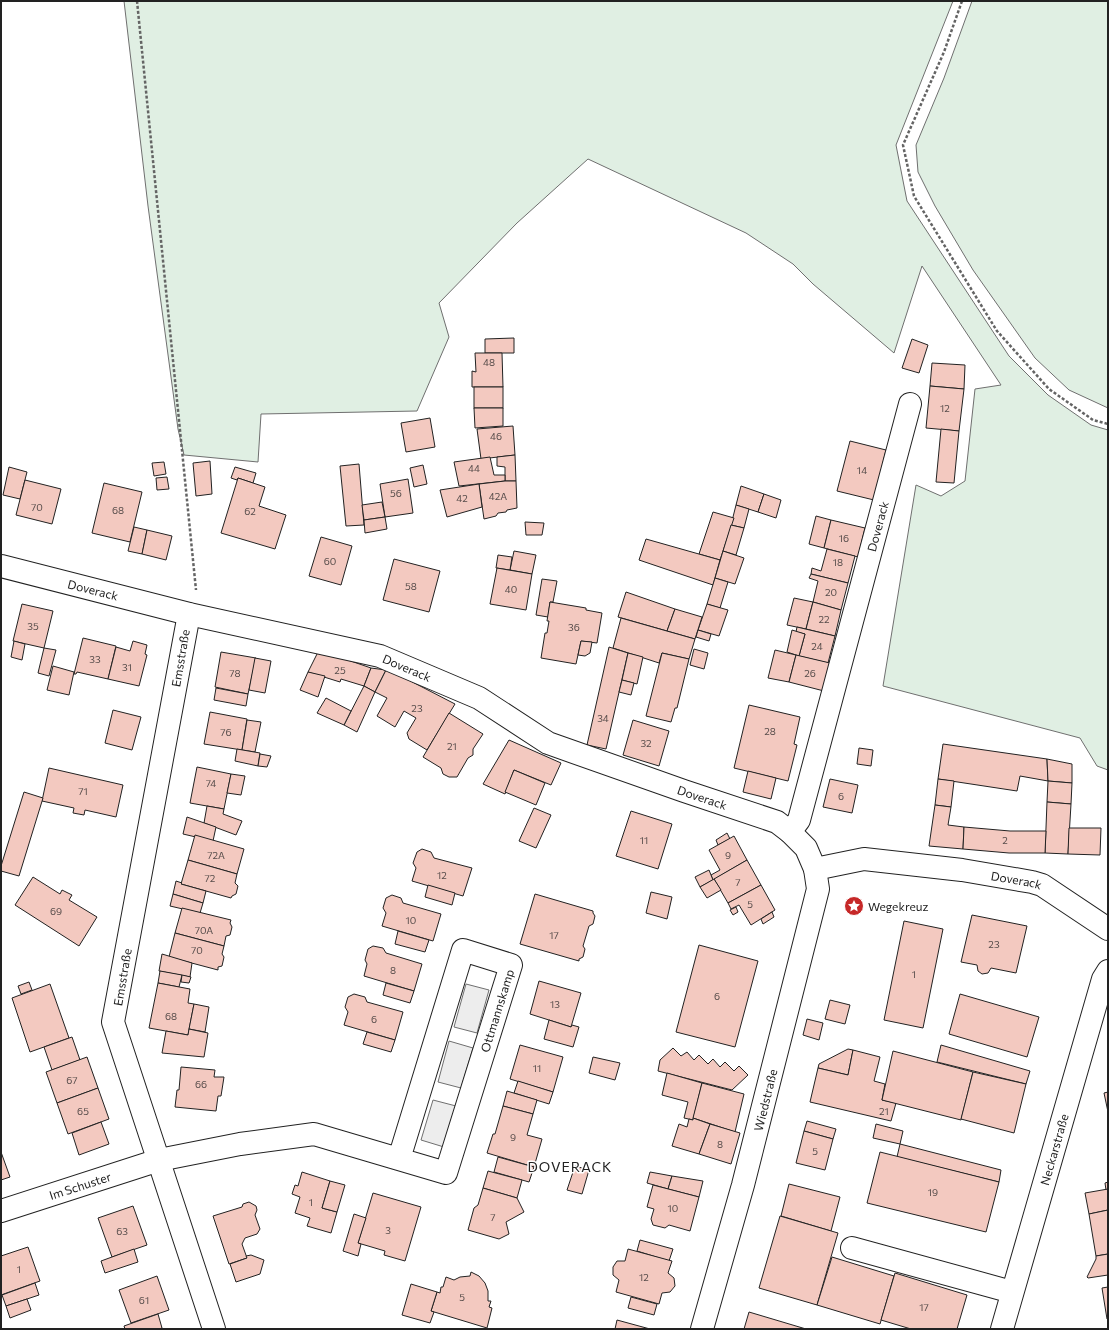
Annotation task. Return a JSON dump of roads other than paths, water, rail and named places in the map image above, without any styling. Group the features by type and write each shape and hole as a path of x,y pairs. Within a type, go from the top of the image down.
{"street":[{"name":"Doverack","path":"790,832 799,820 910,404"},
{"name":"Doverack","path":"1,566 193,615 380,656 479,698 548,743 777,822 790,832 806,848 815,869 864,859 962,870 1032,882 1042,885 1108,929"},
{"name":"Emsstraße","path":"193,615 113,1022 214,1329"},
{"name":"Wiedstraße","path":"702,1329 743,1185 818,888 815,869"},
{"name":"Ottmannskamp","path":"159,1160 240,1144 314,1134 446,1173 511,965 463,950 399,1159"},
{"name":"Neckarstraße","path":"1002,1329 1101,985 1108,971"},
{"name":"Im Schuster","path":"1,1211 159,1160"},
{"path":"852,1248 1012,1292"}],"place":[{"name":"Wegekreuz","path":"854,906"}],"district":[{"name":"DOVERACK","path":"570,1166"}]}
